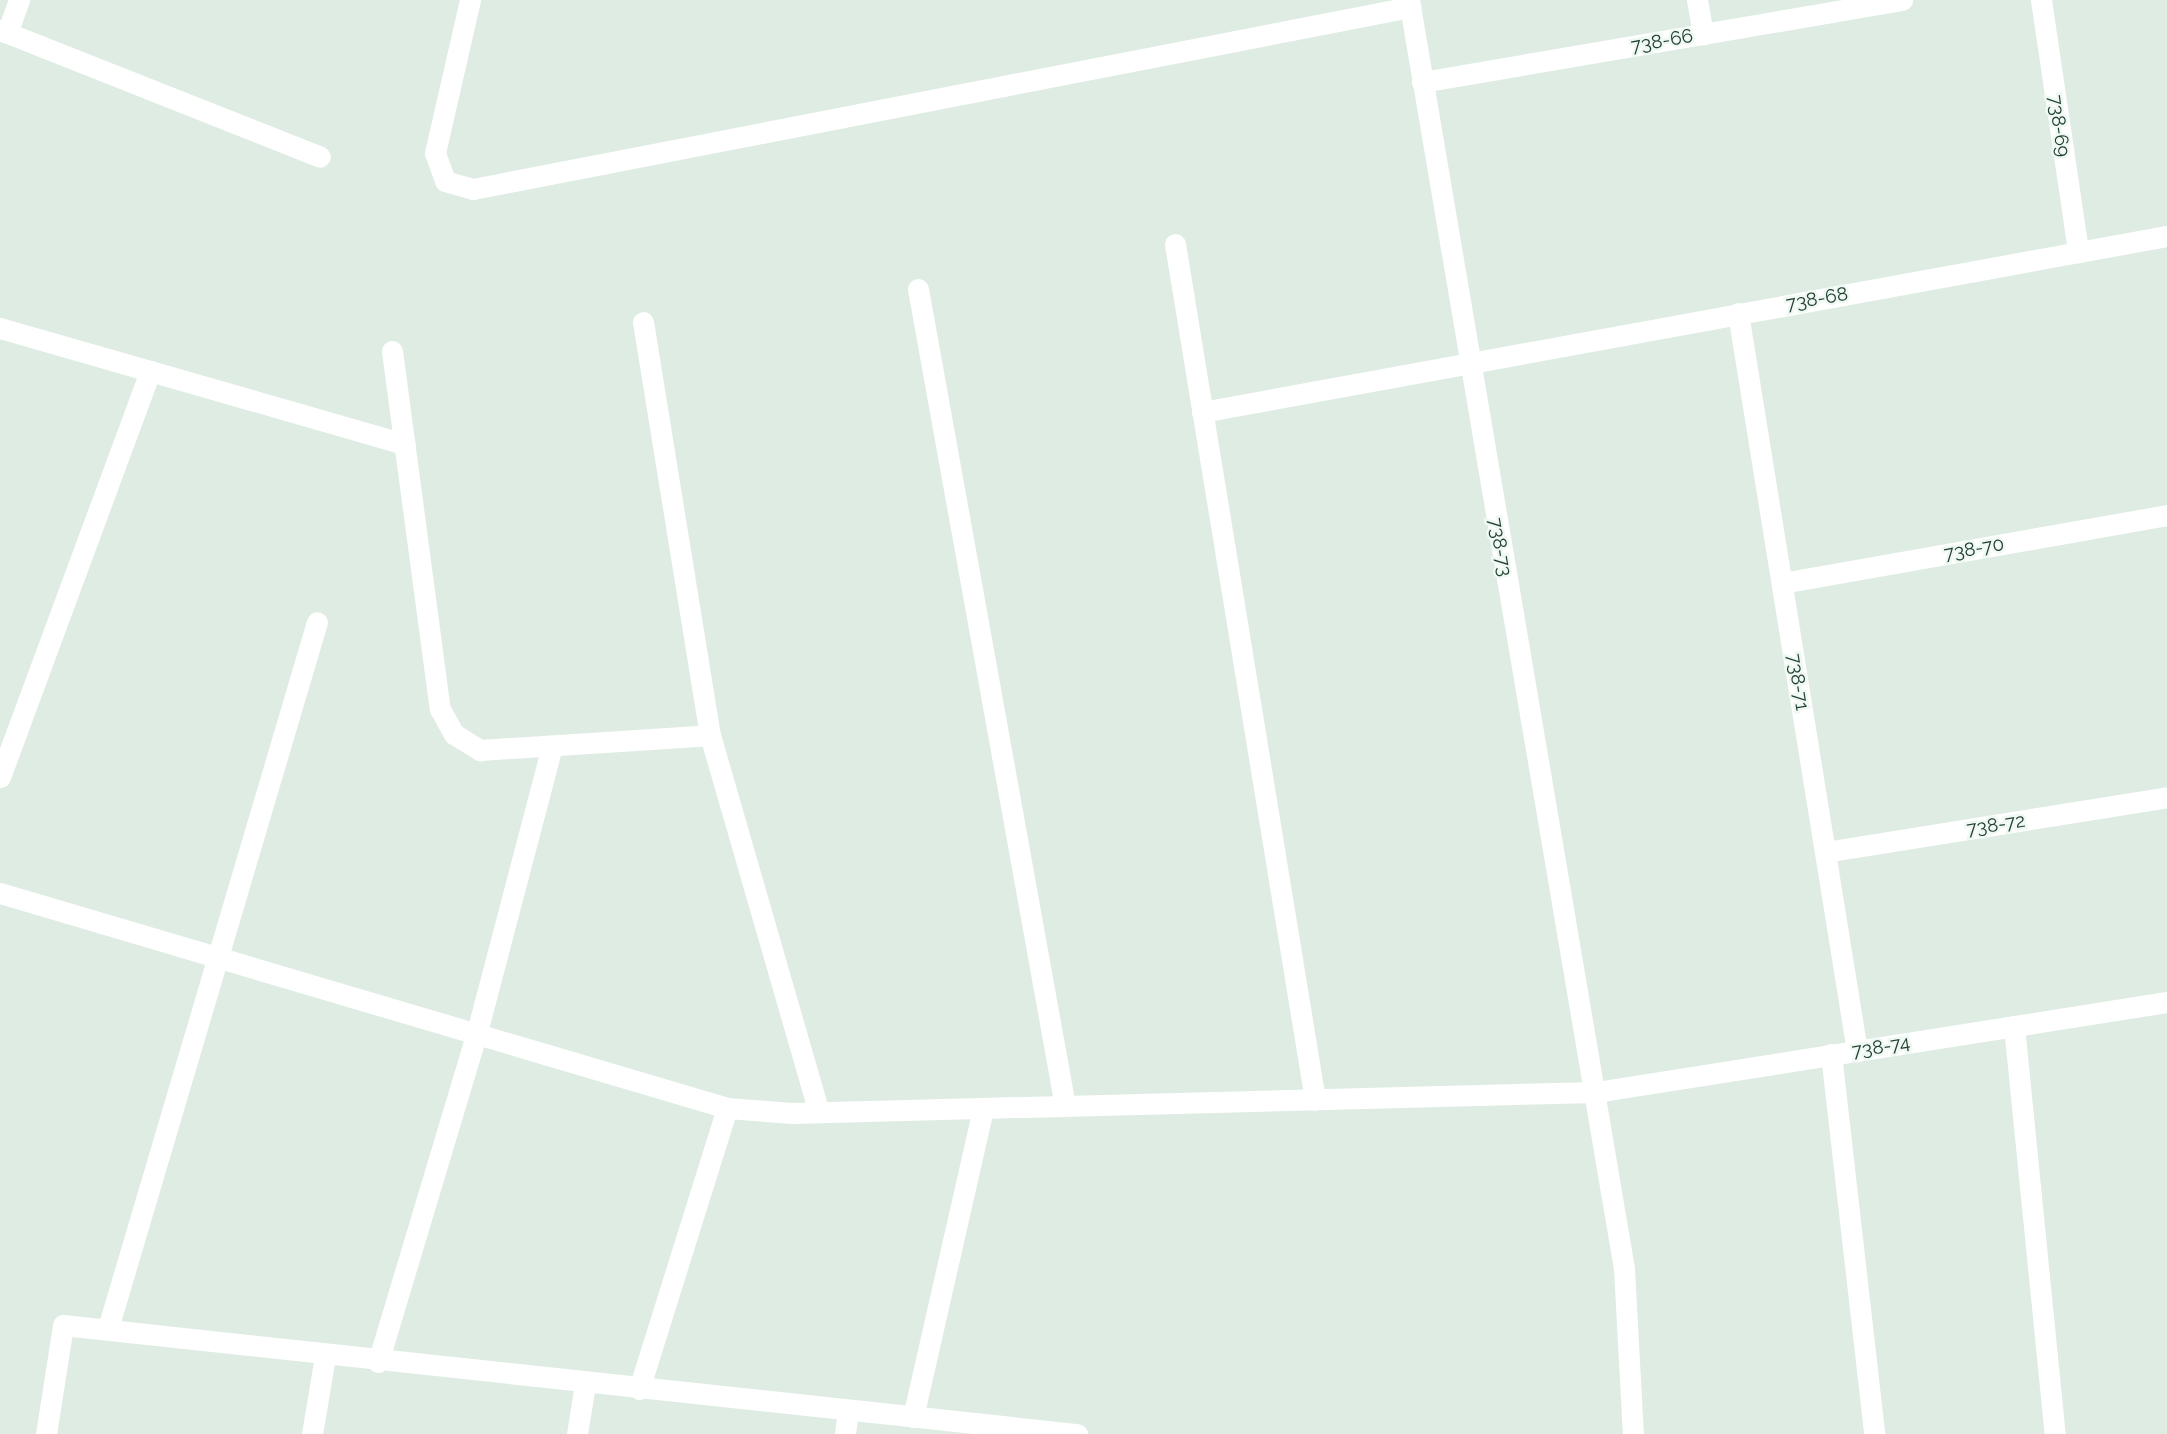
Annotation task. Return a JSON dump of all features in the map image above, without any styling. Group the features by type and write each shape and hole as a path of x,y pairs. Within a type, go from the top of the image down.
{"street":[{"path":"19,0 4,32 320,157"},
{"path":"470,0 435,153 445,181 473,189 1410,3"},
{"path":"1697,0 1703,34"},
{"name":"738-66","path":"1422,82 1902,0"},
{"name":"738-69","path":"2041,0 2078,252"},
{"name":"738-73","path":"1410,3 1468,364 1596,1092 1624,1269 1633,1434"},
{"name":"738-68","path":"1202,412 2167,236"},
{"path":"1175,244 1315,1100"},
{"path":"918,289 1065,1106"},
{"name":"738-71","path":"1738,313 1857,1051"},
{"path":"643,322 710,735 819,1112"},
{"path":"0,328 405,444"},
{"path":"392,351 440,709 454,734 480,750 710,735"},
{"path":"0,777 150,371"},
{"name":"738-70","path":"1782,583 2167,515"},
{"path":"108,1328 317,622"},
{"path":"378,1362 477,1032 552,746"},
{"name":"738-72","path":"1825,852 2167,797"},
{"name":"738-74","path":"0,893 218,955 727,1108 819,1112 1596,1092 2167,1002"},
{"path":"2014,1026 2055,1434"},
{"path":"1831,1055 1874,1434"},
{"path":"639,1389 727,1108"},
{"path":"913,1417 983,1108"},
{"path":"46,1434 63,1325 108,1328 378,1362 1077,1434"},
{"path":"312,1434 325,1356"},
{"path":"577,1434 585,1384"},
{"path":"845,1434 848,1411"}]}
